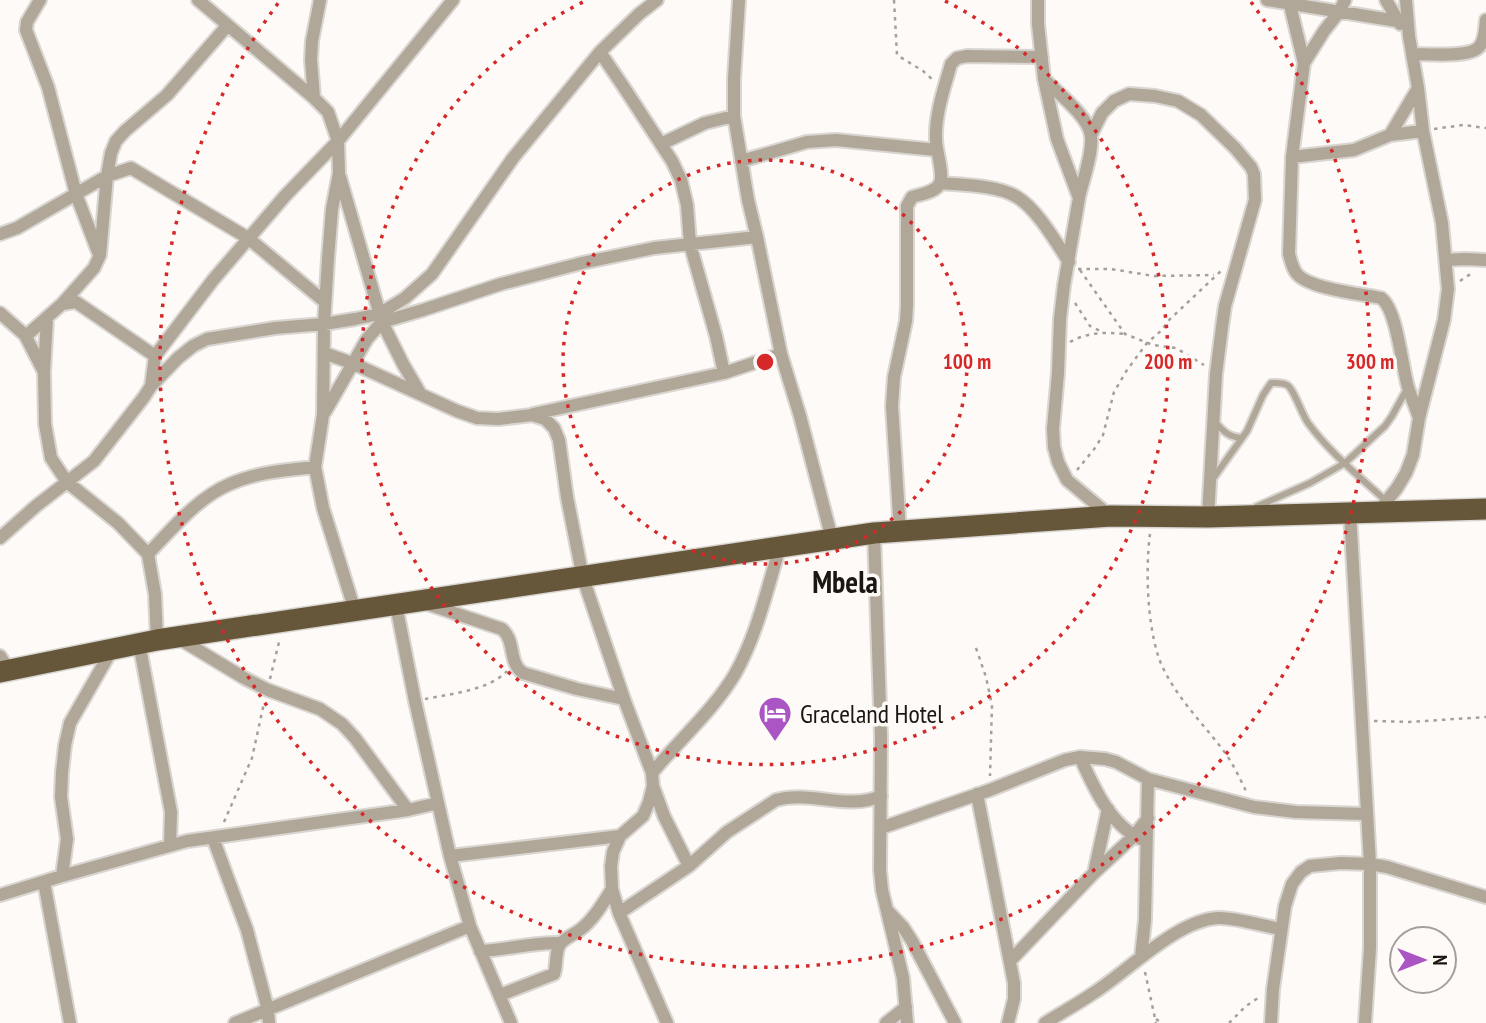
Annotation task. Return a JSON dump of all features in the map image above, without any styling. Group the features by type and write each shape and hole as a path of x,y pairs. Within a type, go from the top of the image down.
{"highway":[{"path":"3,666 158,640 874,533 1111,516 1208,517 1350,513 1382,507 1486,509"}],"street":[{"path":"40,0 27,22 26,30 48,87 76,194 100,255"},
{"path":"198,0 328,112 338,141 339,173 332,209 325,302 323,415 316,467 323,508 355,611"},
{"path":"314,98 312,50 320,0"},
{"path":"151,386 156,356 213,280 338,141 453,0"},
{"path":"323,415 380,318 432,274 513,158 600,52 657,0"},
{"path":"739,0 734,116 741,161 780,354 800,416 832,539"},
{"path":"1038,0 1044,79 1057,139 1079,198"},
{"path":"1267,0 1397,20"},
{"path":"1304,63 1345,0"},
{"path":"1386,0 1409,36"},
{"path":"1382,507 1397,488 1413,455 1419,418 1444,320 1448,289 1442,223 1423,131 1406,0"},
{"path":"1290,5 1304,63 1292,157 1289,254 1293,267 1299,277 1324,287 1386,300 1395,326 1408,387 1419,418"},
{"path":"1413,54 1466,54 1476,50 1481,45 1486,23"},
{"path":"25,335 30,334 62,304 94,268 100,255 107,176 116,141 167,95 227,26"},
{"path":"600,52 672,161 681,180 687,205 690,244 724,373"},
{"path":"900,531 892,405 894,377 906,321 907,206 912,197 935,190 940,183 941,173 936,150 937,116 951,64 957,58 967,56 1042,57"},
{"path":"1044,79 1086,122 1091,135 1091,149 1079,198 1064,285 1058,348 1054,447 1067,480 1111,516"},
{"path":"1390,135 1418,88"},
{"path":"1091,135 1102,113 1129,94 1178,101 1201,115 1236,148 1254,174 1255,200 1225,306 1216,374 1208,517"},
{"path":"661,144 705,123 734,116"},
{"path":"1292,157 1353,150 1390,135 1423,131"},
{"path":"741,161 807,142 836,140 936,150"},
{"path":"0,234 17,228 107,176 131,168 248,238 325,302"},
{"path":"339,173 380,318 420,393"},
{"path":"940,183 994,189 1017,197 1035,213 1069,262"},
{"path":"0,538 94,461 151,386 178,358 207,339 275,328 380,318 423,310 540,272 615,255 757,237"},
{"path":"1446,260 1465,258 1481,265"},
{"path":"62,304 76,302 156,356"},
{"path":"0,313 25,335 44,372"},
{"path":"47,318 45,424 51,458 66,482 118,523 148,554 155,594 171,812 170,845"},
{"path":"324,353 477,418 532,415 724,373 780,354"},
{"path":"532,415 545,418 554,428 559,440 583,578 664,817 689,866"},
{"path":"148,554 201,502 230,484 270,472 316,467"},
{"path":"1350,513 1370,864 1370,948 1366,1023"},
{"path":"874,533 881,736 881,890 903,978 907,1023"},
{"path":"667,1023 619,913 612,889 613,852 620,836 643,816 649,802 652,780 734,675 756,625 780,547"},
{"path":"421,602 502,629 511,642 515,664 523,673 624,699"},
{"path":"396,605 450,856 470,926 511,1023"},
{"path":"158,640 268,690 320,709 342,724 355,738 408,810"},
{"path":"62,876 67,839 61,797 65,745 70,723 113,648"},
{"path":"881,828 990,790 1065,760 1080,757 1116,762 1148,779 1254,807 1296,812 1366,814"},
{"path":"1080,757 1108,809 1122,826 1147,842"},
{"path":"1141,957 1145,920 1148,779"},
{"path":"977,794 1014,982 1014,999 1008,1023"},
{"path":"619,913 689,866 727,832 776,800 796,797 864,802 881,796"},
{"path":"0,895 187,841 408,810 438,803"},
{"path":"1094,873 1108,809"},
{"path":"171,812 187,841"},
{"path":"1010,961 1039,928 1134,836 1148,818"},
{"path":"450,856 620,836"},
{"path":"216,838 247,930 269,1016"},
{"path":"1272,1023 1273,989 1285,906 1292,884 1301,872 1310,866 1370,864 1404,871 1486,897"},
{"path":"44,882 70,1023"},
{"path":"500,995 554,974 560,943 586,924 612,889"},
{"path":"887,909 912,941 955,1023"},
{"path":"1045,1023 1096,992 1141,957 1191,925 1219,918 1281,929"},
{"path":"235,1023 269,1016 289,1001 470,926"},
{"path":"480,951 560,943"},
{"path":"276,1023 289,1001"},
{"path":"886,1023 906,1007"}],"lane":[{"path":"1210,484 1247,431 1263,394 1271,383 1286,384 1292,390 1306,421 1382,507"},
{"path":"1235,516 1287,495 1345,463 1385,426 1408,387"},
{"path":"1214,421 1226,434 1242,438"}],"path":[{"path":"894,0 897,55 930,76 943,94"},
{"path":"1423,131 1463,125 1486,128"},
{"path":"1067,480 1103,435 1114,392 1147,343 1239,254"},
{"path":"1448,289 1481,265"},
{"path":"1125,334 1078,269 1154,276 1217,275"},
{"path":"1064,285 1090,326 1101,332"},
{"path":"1058,348 1079,337 1101,332 1125,334 1147,343 1176,348 1216,374"},
{"path":"1152,517 1147,576 1159,660 1175,688 1226,753 1254,807"},
{"path":"216,838 246,775 284,621"},
{"path":"976,648 992,705 990,790"},
{"path":"415,701 479,687 494,681 506,672 514,655"},
{"path":"1362,721 1409,722 1486,717"},
{"path":"1141,957 1156,1021 1162,1023"},
{"path":"1229,1023 1246,1006 1273,989"}],"place":[{"name":"Graceland Hotel","path":"775,743"}],"district":[{"name":"Mbela","path":"845,581"}]}
